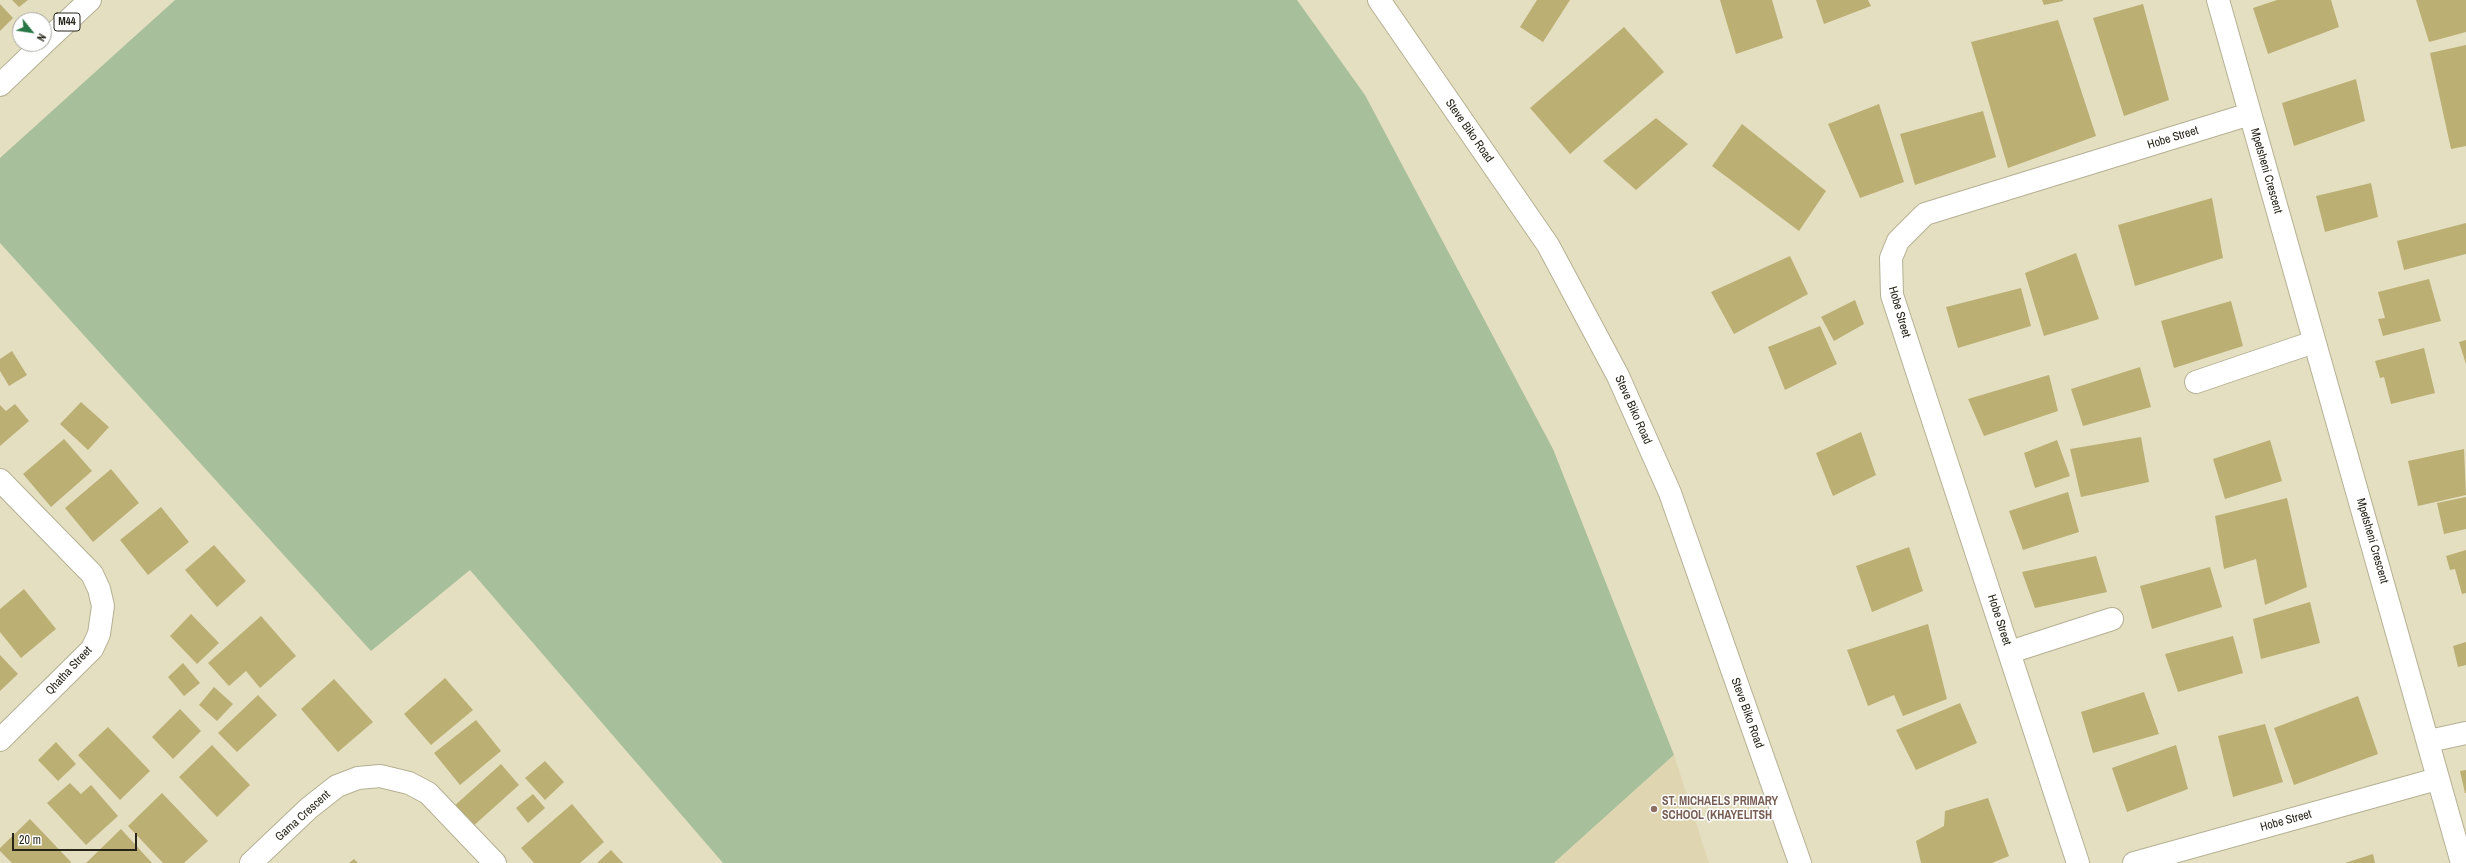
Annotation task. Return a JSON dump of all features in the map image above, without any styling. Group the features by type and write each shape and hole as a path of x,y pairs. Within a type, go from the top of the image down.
{"street":[{"name":"M44","path":"52,36 90,0"},
{"name":"Steve Biko Road","path":"1379,0 1548,245 1618,376 1670,493 1800,863"},
{"name":"Mpetsheni Crescent","path":"2218,0 2314,342 2429,741 2438,780 2462,863"},
{"name":"M44","path":"0,85 35,52"},
{"name":"Hobe Street","path":"2078,863 1892,295 1890,272 1894,248 1906,232 1925,214 2250,114"},
{"path":"2196,382 2314,342"},
{"name":"Qhatha Street","path":"0,480 92,574 99,589 102,606 99,634 92,649 0,740"},
{"name":"Hobe Street","path":"2010,652 2112,619"},
{"path":"2429,741 2466,733"},
{"name":"Gama Crescent","path":"251,863 309,808 337,786 358,778 380,776 409,783 428,793 495,863"},
{"name":"Hobe Street","path":"2134,863 2438,780"}],"green space":[{"path":"175,0 1297,0 1365,95 1553,449 1674,755 1554,863 723,863 470,570 371,651 0,243 0,158"}],"sand":[{"name":"ST. MICHAELS PRIMARY SCHOOL (KHAYELITSH","path":"1674,755 1709,863 1554,863"}],"building":[{"path":"12,0 28,0 19,7"},
{"path":"1537,0 1570,0 1543,42 1520,27"},
{"path":"1720,0 1772,0 1783,38 1736,54"},
{"path":"1816,0 1868,0 1871,6 1824,24"},
{"path":"2042,0 2063,0 2063,1 2044,5"},
{"path":"2277,0 2331,0 2339,27 2268,54 2253,8"},
{"path":"2416,0 2466,0 2466,32 2429,42"},
{"path":"0,4 12,17 12,19 0,31"},
{"path":"2143,4 2169,100 2124,116 2093,18"},
{"path":"2058,20 2096,136 2008,168 1971,42"},
{"path":"1624,27 1664,72 1570,154 1530,108"},
{"path":"2466,45 2466,146 2451,149 2430,53"},
{"path":"2356,79 2365,121 2294,146 2282,103"},
{"path":"1879,104 1904,182 1860,198 1828,124"},
{"path":"1983,111 1996,157 1915,185 1900,134"},
{"path":"1656,118 1688,144 1636,190 1603,161"},
{"path":"1742,124 1826,191 1799,231 1712,166"},
{"path":"2371,183 2378,217 2325,232 2316,196"},
{"path":"2212,198 2223,258 2135,286 2118,225"},
{"path":"2466,223 2466,254 2404,270 2397,241"},
{"path":"2076,253 2099,319 2044,336 2025,273"},
{"path":"1790,256 1808,294 1734,334 1711,292"},
{"path":"2429,279 2441,321 2383,336 2378,319 2385,318 2378,292"},
{"path":"2021,288 2031,326 1958,348 1946,307"},
{"path":"1855,300 1864,324 1834,341 1821,317"},
{"path":"2231,301 2243,346 2174,368 2161,321"},
{"path":"1820,326 1837,364 1785,390 1768,347"},
{"path":"2466,340 2466,364 2459,342"},
{"path":"2424,348 2435,393 2391,404 2384,377 2380,378 2375,361"},
{"path":"12,351 27,375 9,386 0,371 0,359"},
{"path":"2140,367 2151,407 2083,426 2071,389"},
{"path":"2049,375 2058,411 1984,436 1968,399"},
{"path":"81,402 109,427 88,450 60,424"},
{"path":"15,404 29,421 0,446 0,405 6,411"},
{"path":"1861,432 1876,475 1833,496 1816,453"},
{"path":"2141,437 2149,482 2081,497 2070,449"},
{"path":"64,439 92,471 51,507 23,474"},
{"path":"2057,440 2070,476 2035,488 2024,453"},
{"path":"2270,440 2282,481 2225,499 2213,459"},
{"path":"2464,449 2466,495 2418,506 2408,461"},
{"path":"111,469 139,503 93,542 65,508"},
{"path":"2068,492 2079,532 2023,550 2009,511"},
{"path":"2466,497 2466,529 2444,534 2437,503"},
{"path":"2287,498 2307,587 2265,605 2256,559 2224,569 2215,516"},
{"path":"161,507 189,542 148,575 120,540"},
{"path":"214,545 246,581 217,607 185,570"},
{"path":"1909,547 1923,591 1872,612 1856,566"},
{"path":"2466,550 2466,593 2462,594 2455,569 2450,570 2446,556"},
{"path":"2096,556 2107,592 2035,608 2022,572"},
{"path":"2210,567 2222,607 2152,629 2140,586"},
{"path":"24,589 56,629 21,658 0,632 0,609"},
{"path":"2310,602 2320,643 2261,659 2253,619"},
{"path":"191,614 219,643 197,664 170,636"},
{"path":"261,616 296,656 260,688 246,671 229,686 208,663"},
{"path":"1928,624 1947,699 1903,716 1894,695 1868,706 1847,650"},
{"path":"2233,636 2243,673 2178,692 2165,654"},
{"path":"2466,642 2466,665 2458,667 2453,646"},
{"path":"0,655 18,674 0,691"},
{"path":"183,663 200,683 184,696 168,677"},
{"path":"445,678 473,710 431,745 404,714"},
{"path":"334,679 373,722 338,752 301,709"},
{"path":"214,687 233,704 217,721 199,705"},
{"path":"2144,692 2159,734 2093,753 2081,712"},
{"path":"258,695 277,715 237,752 218,733"},
{"path":"2358,696 2378,754 2294,785 2274,728"},
{"path":"1960,703 1977,743 1916,770 1896,730"},
{"path":"180,709 201,731 173,759 152,737"},
{"path":"476,720 501,751 460,785 434,753"},
{"path":"2265,724 2283,782 2233,797 2218,736"},
{"path":"108,727 150,771 120,800 78,755"},
{"path":"56,742 76,764 58,781 38,760"},
{"path":"212,745 250,785 217,817 179,777"},
{"path":"2176,745 2188,789 2127,812 2112,768"},
{"path":"545,761 564,782 545,800 525,778"},
{"path":"501,764 519,785 471,828 453,807"},
{"path":"2466,770 2466,793 2465,793 2460,771"},
{"path":"70,783 81,794 91,785 118,816 86,845 47,803"},
{"path":"162,793 208,841 184,863 163,863 128,826"},
{"path":"533,794 545,808 528,823 516,808"},
{"path":"1988,798 2009,856 1992,863 1921,863 1916,841 1944,826 1945,811"},
{"path":"572,804 604,842 580,863 534,863 521,848"},
{"path":"30,819 71,862 70,863 12,863 0,851 0,848"},
{"path":"121,829 152,863 86,863"},
{"path":"611,850 623,863 597,863"},
{"path":"2373,854 2375,863 2345,863"},
{"path":"354,859 358,863 349,863"}],"place":[{"name":"ST. MICHAELS PRIMARY SCHOOL (KHAYELITSH","path":"1654,809"}]}
